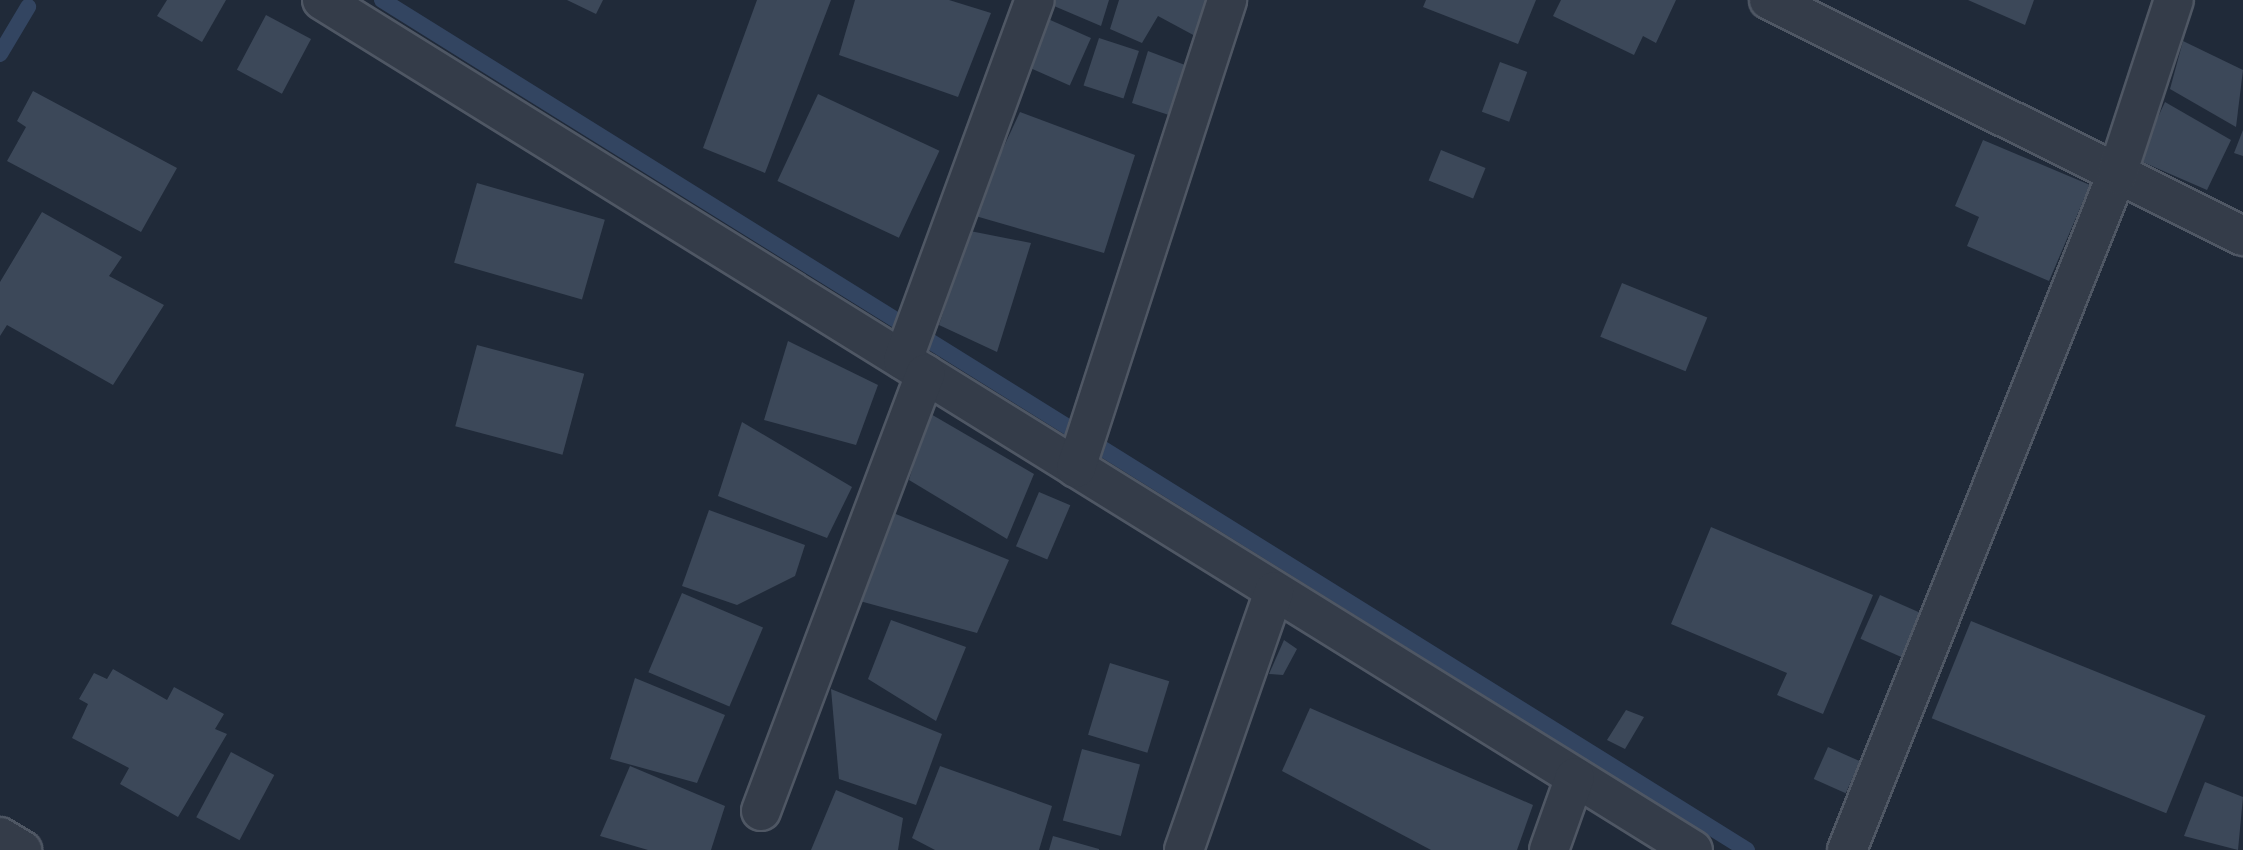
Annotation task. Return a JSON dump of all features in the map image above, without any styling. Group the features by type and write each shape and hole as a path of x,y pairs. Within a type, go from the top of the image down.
{"street":[{"path":"322,0 1693,850"},
{"path":"761,811 914,367 1035,0"},
{"path":"1076,468 1227,0"},
{"path":"1769,0 2243,236"},
{"path":"1847,850 2117,174 2174,0"},
{"path":"1184,850 1274,591"},
{"path":"1549,850 1575,777"},
{"path":"0,837 22,850"}],"building":[{"path":"167,0 226,0 202,42 157,16"},
{"path":"567,0 603,0 596,14"},
{"path":"757,0 831,0 765,173 703,148"},
{"path":"855,0 949,0 991,13 958,97 839,55"},
{"path":"1056,0 1109,0 1101,26 1054,6"},
{"path":"1119,0 1213,0 1197,37 1158,16 1142,43 1110,29"},
{"path":"1426,0 1536,0 1518,44 1423,7"},
{"path":"1561,0 1676,0 1656,43 1643,36 1634,55 1553,16"},
{"path":"1968,0 2034,0 2025,25"},
{"path":"266,15 311,39 282,94 237,70"},
{"path":"1048,19 1091,38 1070,86 1027,67"},
{"path":"1099,38 1139,51 1123,99 1084,86"},
{"path":"2183,41 2243,70 2236,127 2170,89"},
{"path":"1148,51 1193,68 1172,116 1132,103"},
{"path":"1500,62 1527,72 1509,122 1482,112"},
{"path":"33,91 177,168 141,232 7,161 26,127 17,121"},
{"path":"818,94 939,151 899,238 777,181"},
{"path":"2165,102 2231,140 2207,190 2138,160"},
{"path":"1020,112 1135,155 1104,253 972,215"},
{"path":"2243,130 2243,156 2234,153"},
{"path":"1983,140 2090,185 2049,281 1967,246 1979,217 1955,206"},
{"path":"1441,150 1486,168 1473,199 1429,181"},
{"path":"477,183 605,220 582,299 454,263"},
{"path":"42,212 122,257 109,276 164,305 113,385 7,325 0,336 0,282"},
{"path":"970,231 1031,243 997,352 939,325"},
{"path":"1622,283 1707,317 1686,371 1600,337"},
{"path":"788,341 878,385 856,445 764,420"},
{"path":"477,345 584,374 562,455 455,426"},
{"path":"929,413 1034,474 1007,539 909,480"},
{"path":"742,422 852,487 827,538 718,496"},
{"path":"1039,492 1070,505 1047,560 1016,546"},
{"path":"881,508 1009,560 977,633 856,600"},
{"path":"709,510 805,545 795,576 737,605 682,586"},
{"path":"1711,527 1873,595 1823,714 1777,695 1787,673 1671,624"},
{"path":"682,593 763,627 729,707 648,672"},
{"path":"1880,595 1923,614 1903,658 1860,639"},
{"path":"891,620 966,647 936,721 868,679"},
{"path":"1971,621 2206,716 2166,813 1932,718"},
{"path":"1284,640 1297,649 1283,675 1269,674"},
{"path":"1110,663 1169,681 1147,753 1088,735"},
{"path":"113,669 167,700 174,687 224,714 215,729 227,734 178,817 120,784 129,768 72,738 88,704 79,699 94,673 107,679"},
{"path":"635,678 725,715 697,783 610,759"},
{"path":"831,689 942,734 916,805 839,779"},
{"path":"1310,708 1533,805 1517,850 1431,850 1282,771"},
{"path":"1626,710 1644,717 1625,749 1607,740"},
{"path":"1828,747 1860,761 1846,793 1814,779"},
{"path":"1082,749 1140,765 1121,836 1063,820"},
{"path":"231,752 274,775 240,840 196,817"},
{"path":"630,766 725,806 711,850 648,850 600,836"},
{"path":"940,766 1052,806 1039,850 935,850 912,838"},
{"path":"2205,782 2243,797 2238,850 2184,836"},
{"path":"836,790 903,818 898,850 811,850"},
{"path":"1053,836 1099,849 1099,850 1049,850"}],"waterway":[{"path":"382,0 1747,850"},
{"path":"0,54 28,7"}]}
